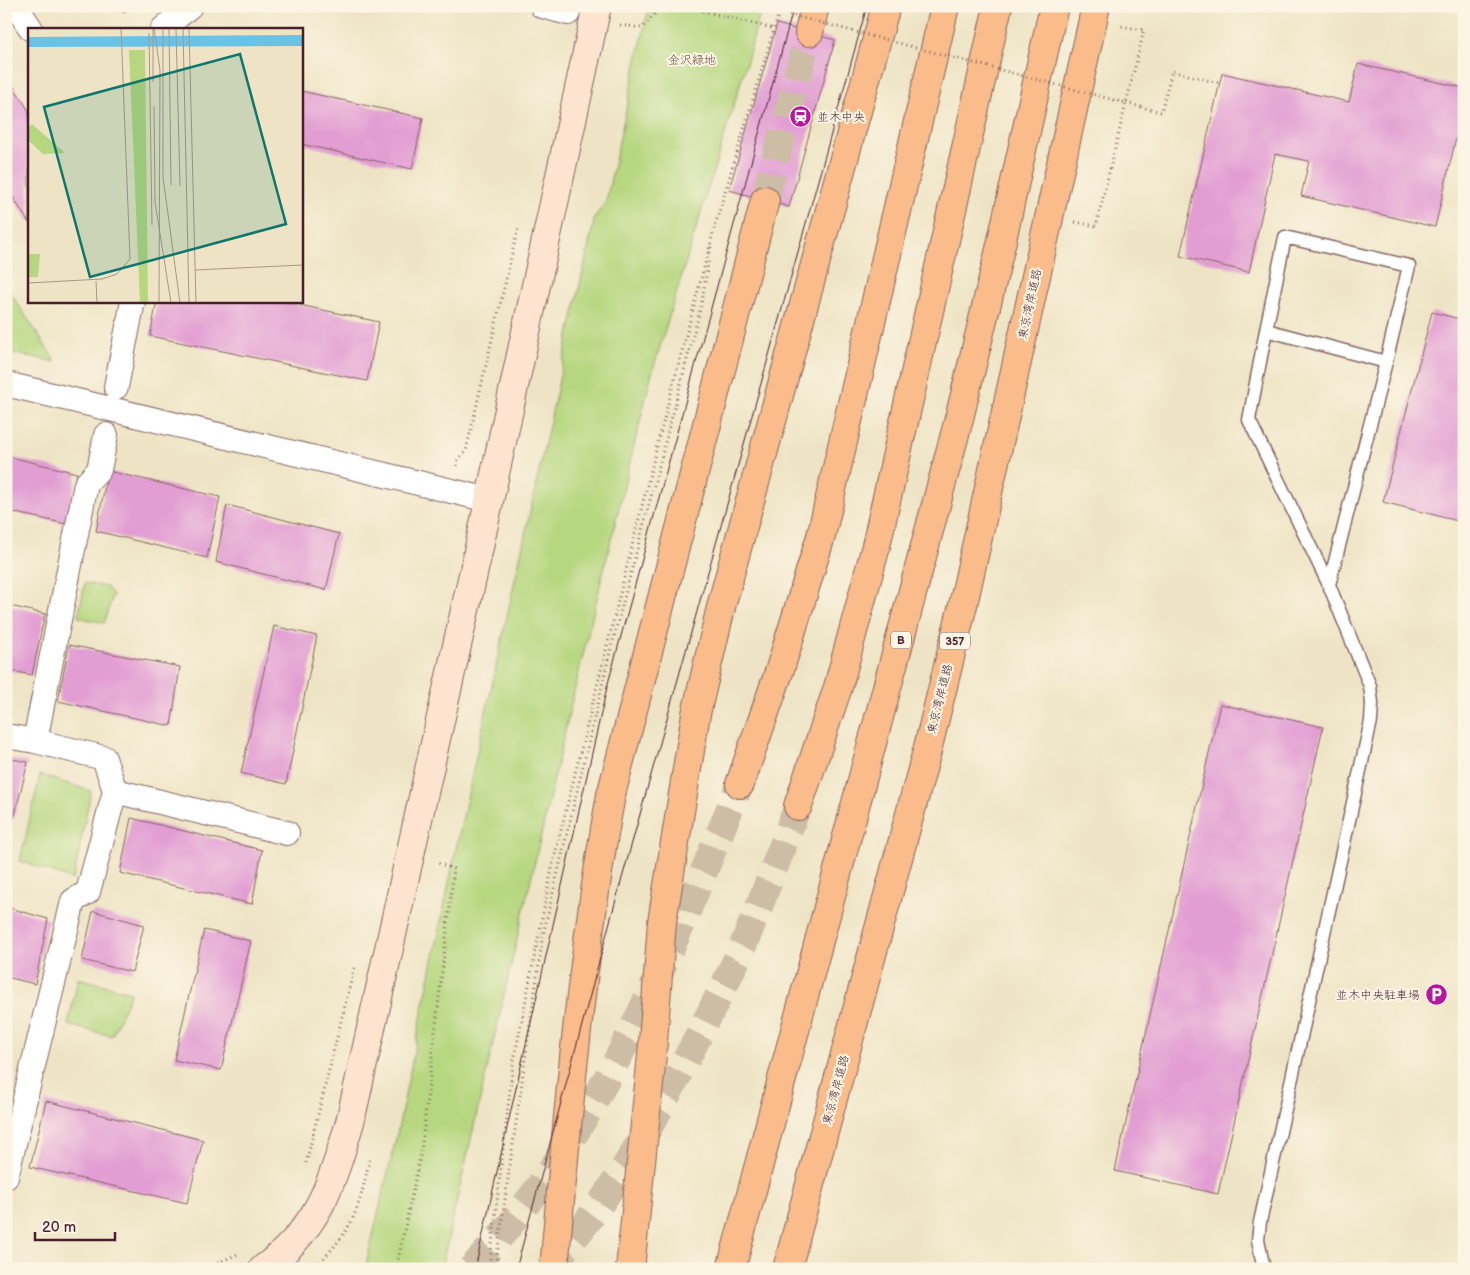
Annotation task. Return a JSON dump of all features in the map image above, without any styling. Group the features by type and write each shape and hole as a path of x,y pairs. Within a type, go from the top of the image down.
{"highway":[{"path":"808,32 815,6"},
{"path":"630,1269 652,1055 662,922 696,714 722,603 886,6"},
{"path":"740,784 780,669 821,536 945,6"},
{"path":"798,806 838,687 876,546 998,6"},
{"name":"B","path":"731,1269 959,419 1000,249 1054,6"},
{"name":"東京湾岸道路","path":"787,1269 927,751 964,605 1096,6"},
{"path":"554,1269 576,1030 597,873 611,795 765,200"}],"street":[{"path":"16,6 29,28"},
{"path":"164,28 190,6"},
{"path":"542,6 568,13"},
{"path":"254,1260 286,1252 312,1222 334,1174 350,1122 597,6"},
{"path":"116,387 133,302"},
{"path":"6,384 489,500"},
{"path":"35,741 86,484 98,470 106,435"},
{"path":"6,736 104,758 115,791 88,892 73,901 6,1177"},
{"path":"115,791 287,833"}],"lane":[{"path":"1264,1269 1258,1240 1260,1222 1371,721 1372,703 1370,686 1329,586 1248,420 1285,237 1409,266 1329,586"},
{"path":"1266,330 1386,362"}],"path":[{"path":"620,25 642,28 662,6"},
{"path":"683,6 775,29"},
{"path":"759,6 1161,112 1172,71 1219,83"},
{"path":"489,1269 513,1065 554,858 713,231 781,6"},
{"path":"1075,222 1096,226 1144,30 1121,26"},
{"path":"451,490 458,459 466,451 518,227"},
{"path":"396,1269 421,1152 454,870 436,862"},
{"path":"305,1168 356,962"},
{"path":"204,1269 254,1260"},
{"path":"6,1266 19,1269"}],"green space":[{"name":"金沢緑地","path":"649,6 762,6 745,68 651,376 574,692 441,1269 365,1269 397,1134 460,830 595,217 606,201"},
{"path":"6,286 56,362 6,352"},
{"path":"85,583 107,587 113,595 104,623 78,617"},
{"path":"40,775 91,791 73,880 20,861"},
{"path":"78,978 131,992 112,1036 68,1025"}],"building":[{"path":"102,6 126,6 125,12"},
{"path":"777,24 835,40 789,207 729,190"},
{"path":"1358,64 1464,88 1464,104 1435,227 1301,196 1309,161 1275,154 1249,272 1180,256 1222,73 1349,102"},
{"path":"12,84 28,109 28,221 6,186 6,88"},
{"path":"302,91 423,118 412,169 302,144"},
{"path":"157,302 286,302 379,322 367,381 150,336"},
{"path":"1432,312 1464,320 1464,514 1462,522 1383,502"},
{"path":"6,456 77,473 67,524 6,511"},
{"path":"108,471 220,497 207,558 96,531"},
{"path":"227,505 339,534 326,590 216,562"},
{"path":"6,605 45,614 32,675 6,670"},
{"path":"274,626 317,636 286,784 241,773"},
{"path":"69,645 180,667 171,726 58,701"},
{"path":"1220,704 1323,727 1218,1194 1115,1171"},
{"path":"6,758 28,762 14,818 6,815"},
{"path":"131,818 262,850 252,904 120,873"},
{"path":"6,907 48,919 35,984 6,977"},
{"path":"93,911 144,925 132,972 82,960"},
{"path":"204,930 251,941 221,1070 174,1060"},
{"path":"46,1101 203,1140 187,1203 30,1167"}],"tunnel":[{"path":"765,200 809,32"},
{"path":"471,1269 517,1216 558,1160 594,1101 628,1039 658,976 687,912 740,784"},
{"path":"548,1269 594,1212 635,1150 672,1086 742,947 798,806"}],"tram line":[{"path":"475,1269 607,687 794,6"},
{"path":"516,1269 612,914 867,6"}],"place":[{"name":"並木中央","path":"801,117"},
{"name":"並木中央駐車場","path":"1436,995"}]}
